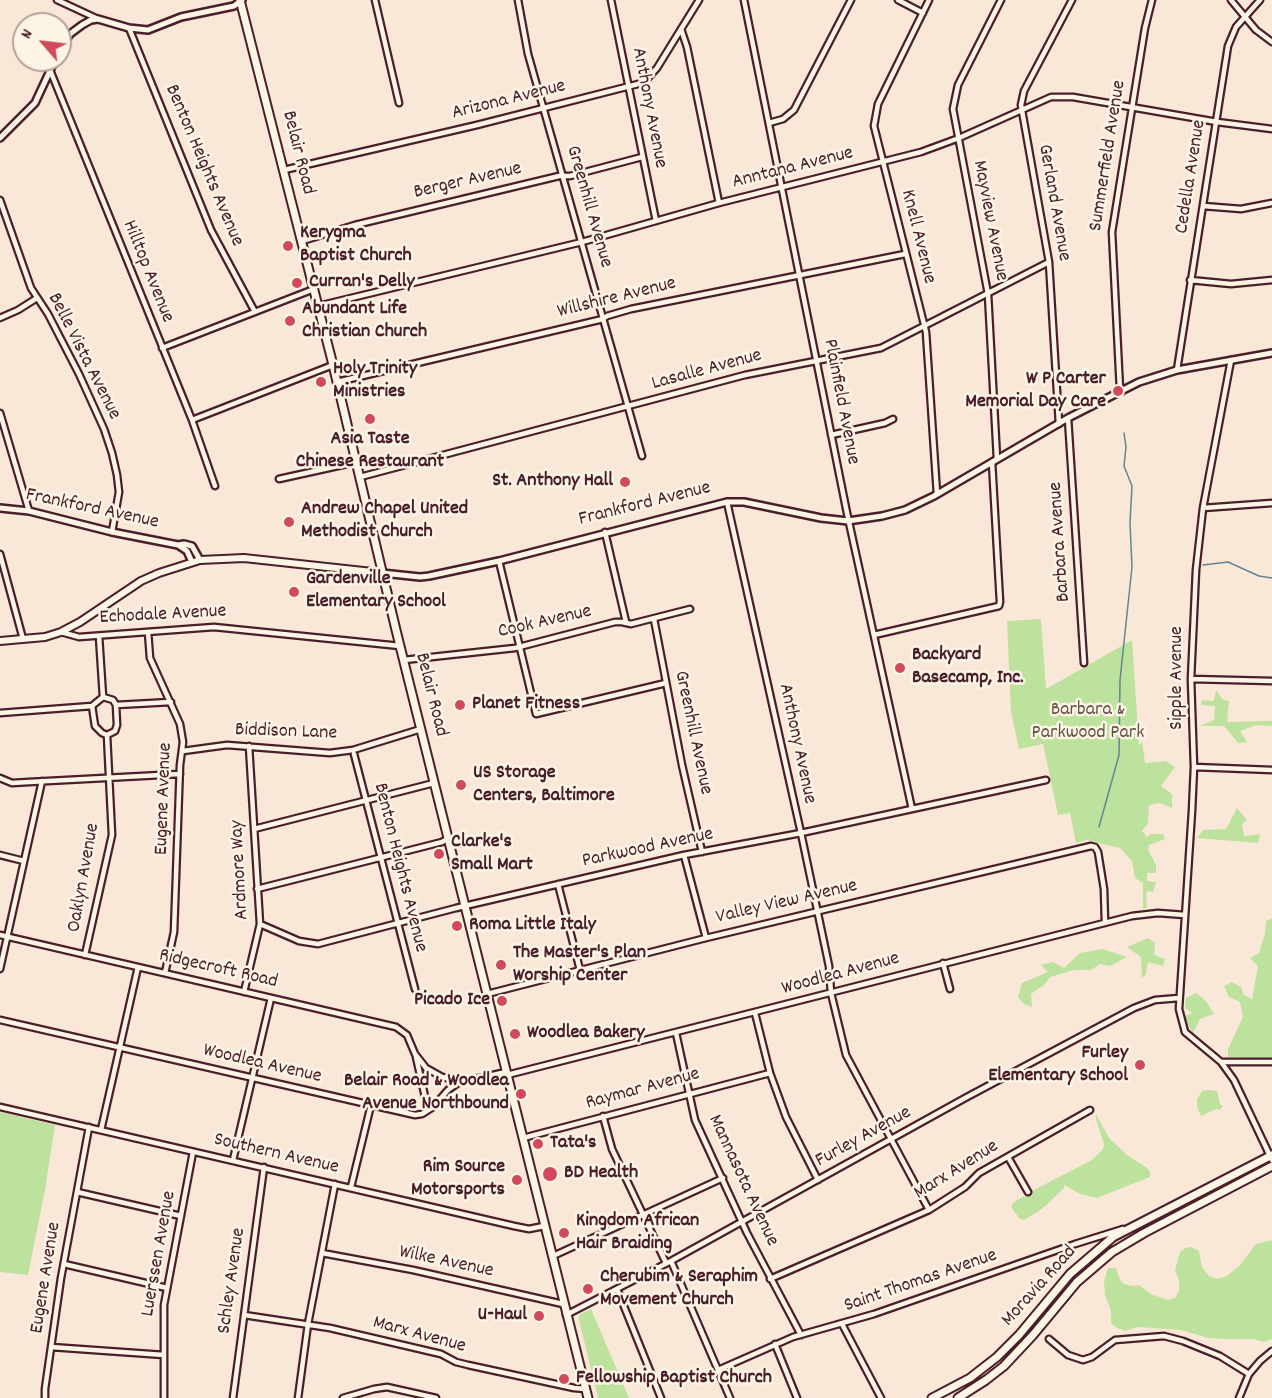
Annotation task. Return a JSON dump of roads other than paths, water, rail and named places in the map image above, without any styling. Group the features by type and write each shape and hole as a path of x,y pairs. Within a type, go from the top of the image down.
{"main road":[{"name":"Belair Road","path":"241,0 588,1398"},
{"name":"Frankford Avenue","path":"61,632 141,581 196,561 244,558 382,573"},
{"name":"Echodale Avenue","path":"0,641 45,637 61,632"},
{"name":"Moravia Road","path":"932,1398 987,1366 1019,1335 1055,1290 1088,1256 1113,1237 1271,1157"},
{"name":"Moravia Road","path":"958,1398 1004,1366 1075,1285 1112,1252 1272,1166"}],"street":[{"path":"57,0 98,19 129,28 148,30 180,18 234,6 241,0"},
{"path":"375,0 399,103"},
{"name":"Greenhill Avenue","path":"518,0 528,54 642,456"},
{"name":"Anthony Avenue","path":"611,0 656,221"},
{"name":"Arizona Avenue","path":"284,170 638,84 652,75 699,0"},
{"name":"Plainfield Avenue","path":"744,0 848,521 912,809"},
{"path":"769,123 783,119 795,110 851,0"},
{"path":"898,0 923,13"},
{"name":"Knell Avenue","path":"929,0 875,111 874,126 924,325 937,494"},
{"name":"Mayview Avenue","path":"874,635 999,606 1000,602 988,294 953,109 955,93 1001,0"},
{"name":"Gerland Avenue","path":"1059,424 1049,262 1021,110 1024,91 1072,0"},
{"name":"Summerfield Avenue","path":"1120,390 1111,243 1144,28 1152,0"},
{"path":"1231,0 1256,30 1272,42"},
{"name":"Cedella Avenue","path":"1177,370 1228,46 1233,33 1244,17 1260,0"},
{"path":"72,32 86,22 98,19"},
{"name":"Benton Heights Avenue","path":"129,28 211,230 255,312"},
{"path":"681,29 687,47 719,203"},
{"path":"0,138 32,107 49,72"},
{"name":"Hilltop Avenue","path":"51,72 192,420 215,486"},
{"name":"Anntana Avenue","path":"318,306 582,242 719,203 932,149 1056,96 1272,129"},
{"name":"Berger Avenue","path":"302,241 355,225 642,157"},
{"name":"Belle Vista Avenue","path":"0,200 27,278 79,374 104,429 112,453 119,492 112,532"},
{"path":"1203,207 1241,209 1272,203"},
{"name":"Willshire Avenue","path":"337,382 603,319 631,309 905,254"},
{"name":"Lasalle Avenue","path":"360,477 762,371 881,348 1049,262"},
{"path":"1190,280 1231,284 1272,280"},
{"path":"162,348 314,289"},
{"path":"0,318 37,298"},
{"name":"Frankford Avenue","path":"382,573 420,578 499,561 727,502 744,502 821,518 848,521 871,519 905,510 937,494 1120,390 1177,370 1272,353"},
{"name":"Sipple Avenue","path":"1221,1062 1185,1032 1180,1018 1179,998 1194,767 1191,679 1194,602 1203,508 1231,360"},
{"path":"192,420 333,365"},
{"path":"0,413 29,511"},
{"name":"Barbara Avenue","path":"1068,418 1084,663"},
{"path":"831,435 885,423 893,419"},
{"path":"279,479 356,462"},
{"name":"Anthony Avenue","path":"727,502 801,833 829,966 831,993"},
{"path":"1203,508 1272,503"},
{"name":"Frankford Avenue","path":"0,508 29,511 112,532 178,545 188,551 196,561"},
{"path":"605,532 626,622"},
{"path":"0,554 23,639"},
{"path":"499,561 536,714 666,683"},
{"name":"Cook Avenue","path":"404,660 519,647 615,622 632,624 690,609"},
{"name":"Greenhill Avenue","path":"654,619 702,852"},
{"name":"Echodale Avenue","path":"61,632 71,636 99,636 214,627 400,646"},
{"name":"Eugene Avenue","path":"148,632 150,658 182,729 183,751 180,774 174,932 165,974"},
{"path":"99,636 103,697"},
{"path":"1191,679 1272,681"},
{"path":"103,697 113,700 116,705 171,702"},
{"path":"0,713 92,706 103,697"},
{"name":"Oaklyn Avenue","path":"107,735 115,731 117,725 116,705"},
{"name":"Oaklyn Avenue","path":"92,706 95,726 107,735"},
{"name":"Biddison Lane","path":"183,751 227,745 330,753 353,750 421,729"},
{"name":"Oaklyn Avenue","path":"86,955 112,835 107,735"},
{"name":"Ardmore Way","path":"244,992 260,924 249,746"},
{"name":"Benton Heights Avenue","path":"354,754 415,990"},
{"path":"1194,767 1272,770"},
{"path":"0,778 12,783 180,774"},
{"name":"Parkwood Avenue","path":"260,924 299,941 314,944 684,855 801,833 1046,780"},
{"path":"0,969 42,782"},
{"path":"254,829 435,782"},
{"path":"257,889 442,842 449,838"},
{"name":"Valley View Avenue","path":"488,994 706,938 1093,846 1098,852 1104,889 1104,923"},
{"path":"0,855 24,861"},
{"path":"684,855 706,938"},
{"path":"558,884 580,970"},
{"name":"Woodlea Avenue","path":"0,1020 371,1106 422,1114 429,1110 448,1090 462,1081 507,1073 676,1033 1104,923 1146,914 1185,915"},
{"name":"Ridgecroft Road","path":"0,935 396,1027 407,1035 415,1054 429,1110"},
{"path":"943,963 950,989"},
{"path":"101,1130 138,967"},
{"path":"831,993 846,1055 929,1209"},
{"path":"233,1160 271,998"},
{"name":"Furley Avenue","path":"566,1315 668,1262 1134,1008 1155,1000 1179,998"},
{"path":"756,1013 770,1073 786,1117 818,1180"},
{"name":"Mannasota Avenue","path":"676,1033 695,1120 770,1279 801,1335"},
{"name":"Ridgecroft Road","path":"415,1054 426,1068 435,1074 450,1080 462,1081"},
{"path":"1221,1062 1272,1062"},
{"path":"1221,1062 1234,1080 1271,1157"},
{"name":"Raymar Avenue","path":"523,1138 770,1073"},
{"path":"351,1187 371,1106"},
{"name":"Southern Avenue","path":"0,1107 529,1229 544,1226"},
{"name":"Marx Avenue","path":"770,1279 929,1209 956,1194 979,1173 1090,1110"},
{"path":"603,1116 612,1149 668,1262 730,1398"},
{"name":"Eugene Avenue","path":"45,1398 64,1264 89,1127"},
{"name":"Luerssen Avenue","path":"164,1398 163,1317 193,1152"},
{"path":"1008,1157 1028,1192"},
{"name":"Schley Avenue","path":"233,1398 264,1167"},
{"path":"553,1256 723,1178"},
{"path":"298,1398 308,1324 335,1184"},
{"path":"77,1192 181,1216"},
{"name":"Saint Thomas Avenue","path":"718,1370 775,1344 801,1335 842,1324 1134,1226"},
{"name":"Wilke Avenue","path":"322,1252 563,1304"},
{"path":"64,1264 167,1288"},
{"path":"617,1289 661,1398"},
{"name":"Marx Avenue","path":"244,1315 308,1324 441,1354 468,1365 585,1389"},
{"path":"842,1324 881,1398"},
{"path":"1048,1339 1068,1356 1083,1360 1092,1357 1115,1340 1164,1336 1220,1356 1249,1374"},
{"path":"775,1344 797,1398"},
{"path":"51,1347 164,1355"},
{"path":"1239,1398 1249,1374 1272,1351"},
{"path":"343,1398 381,1387 436,1398"}],"waterway":[{"path":"1099,827 1119,755 1120,680 1132,567 1130,523 1132,486 1124,466 1126,447 1124,433"},
{"path":"1203,565 1228,562 1259,576 1272,578"}],"place":[{"name":"Kerygma Baptist Church","path":"288,246"},
{"name":"Curran's Delly","path":"297,283"},
{"name":"Abundant Life Christian Church","path":"290,321"},
{"name":"Holy Trinity Ministries","path":"321,382"},
{"name":"W P Carter Memorial Day Care","path":"1118,391"},
{"name":"Asia Taste Chinese Restaurant","path":"370,419"},
{"name":"St. Anthony Hall","path":"625,482"},
{"name":"Andrew Chapel United Methodist Church","path":"289,522"},
{"name":"Gardenville Elementary School","path":"294,592"},
{"name":"Backyard Basecamp, Inc.","path":"900,668"},
{"name":"Planet Fitness","path":"460,705"},
{"name":"US Storage Centers, Baltimore","path":"461,785"},
{"name":"Clarke's Small Mart","path":"439,854"},
{"name":"Roma Little Italy","path":"457,926"},
{"name":"The Master's Plan Worship Center","path":"501,965"},
{"name":"Picado Ice","path":"502,1001"},
{"name":"Woodlea Bakery","path":"515,1034"},
{"name":"Furley Elementary School","path":"1140,1065"},
{"name":"Belair Road & Woodlea Avenue Northbound","path":"521,1094"},
{"name":"Tata's","path":"538,1144"},
{"name":"BD Health","path":"550,1174"},
{"name":"Rim Source Motorsports","path":"517,1180"},
{"name":"Kingdom African Hair Braiding","path":"564,1233"},
{"name":"Cherubim & Seraphim Movement Church","path":"588,1289"},
{"name":"U-Haul","path":"539,1316"},
{"name":"Fellowship Baptist Church","path":"564,1379"}],"park label":[{"name":"Barbara & Parkwood Park","path":"1088,722"}]}
